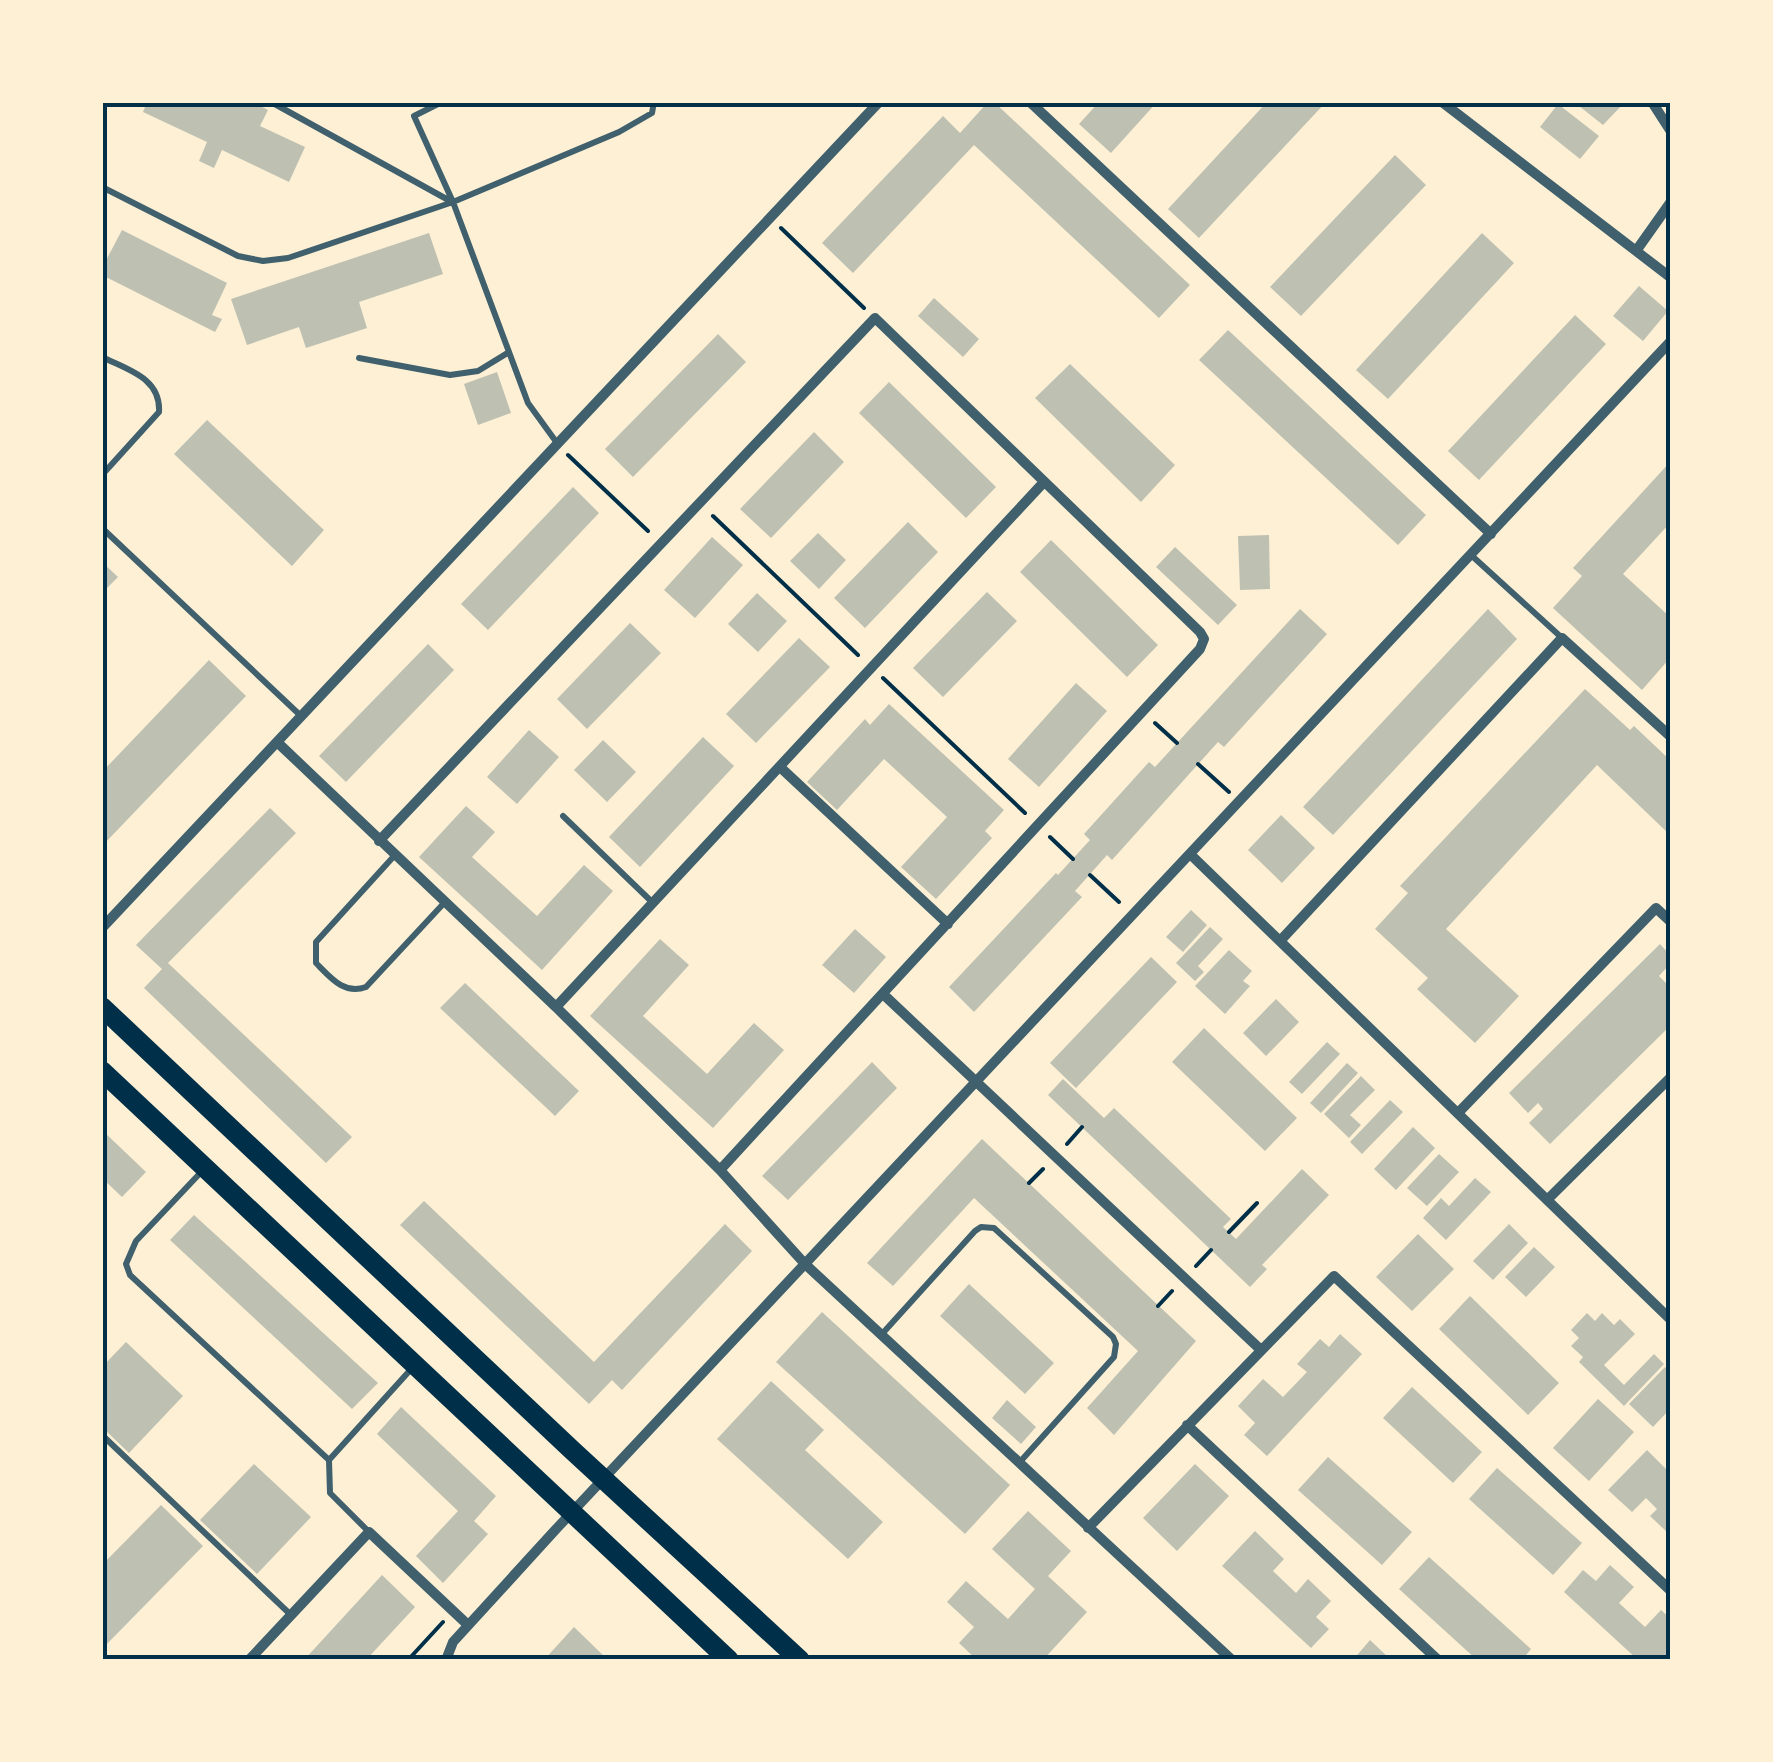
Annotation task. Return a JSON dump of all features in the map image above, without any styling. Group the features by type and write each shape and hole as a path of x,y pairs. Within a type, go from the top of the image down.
{"main road":[{"path":"102,1007 800,1660"},
{"path":"102,1071 730,1660"}],"street":[{"path":"102,928 879,102"},
{"path":"1030,102 1490,534"},
{"path":"1442,102 1670,276"},
{"path":"1652,102 1670,130"},
{"path":"1636,252 1670,203"},
{"path":"380,841 875,318 1200,632 1204,640 1200,649 720,1170"},
{"path":"446,1660 453,1642 571,1513 1670,342"},
{"path":"556,1008 1044,482"},
{"path":"1280,941 1562,638 1670,736"},
{"path":"278,742 720,1170 805,1264 1232,1660"},
{"path":"780,766 948,924"},
{"path":"1190,854 1670,1319"},
{"path":"1458,1113 1656,908 1670,921"},
{"path":"883,994 1261,1350"},
{"path":"1548,1200 1670,1078"},
{"path":"1088,1528 1334,1276 1670,1590"},
{"path":"1187,1425 1438,1660"},
{"path":"249,1660 369,1532 468,1625"}],"lane":[{"path":"271,102 453,202"},
{"path":"416,102 414,116 453,202 528,403 558,444"},
{"path":"414,116 442,102"},
{"path":"102,187 238,256 262,261 288,258 453,202 644,120 652,113 654,102"},
{"path":"359,358 450,375 478,371 508,352"},
{"path":"102,357 145,378 160,400 159,412 102,475"},
{"path":"102,528 302,716"},
{"path":"1471,555 1562,638"},
{"path":"563,816 653,903"},
{"path":"395,855 316,942 316,962 326,973 346,990 366,987 445,902"},
{"path":"204,1168 129,1250 126,1264 130,1274 329,1460"},
{"path":"881,1335 975,1231 988,1226 1113,1336 1114,1357 1019,1463"},
{"path":"369,1532 330,1494 329,1460 414,1366"},
{"path":"102,1435 291,1615"}],"path":[{"path":"770,218 875,318"},
{"path":"558,444 660,544"},
{"path":"698,503 1073,859"},
{"path":"1142,712 1177,744"},
{"path":"1198,764 1240,802"},
{"path":"1090,874 1133,914"},
{"path":"1229,1232 1257,1203"},
{"path":"408,1660 453,1612"}],"building":[{"path":"147,102 253,102 268,110 260,126 305,147 289,182 222,150 214,168 199,161 207,142 143,112"},
{"path":"988,102 994,102 1190,285 1159,318 974,145 853,273 822,243 943,116 960,133"},
{"path":"1099,102 1157,102 1111,153 1079,124"},
{"path":"1267,102 1326,102 1199,238 1168,209"},
{"path":"1574,102 1625,102 1603,125"},
{"path":"1558,104 1599,136 1580,159 1540,127"},
{"path":"1395,155 1426,185 1301,316 1270,287"},
{"path":"122,230 227,283 212,315 222,319 215,332 102,275"},
{"path":"429,233 443,274 359,302 367,328 306,348 299,327 247,345 231,299"},
{"path":"1482,233 1514,263 1388,399 1356,370"},
{"path":"1639,286 1668,311 1643,341 1613,316"},
{"path":"934,298 979,339 963,357 918,316"},
{"path":"1575,315 1606,344 1479,480 1448,451"},
{"path":"1228,330 1426,515 1398,545 1199,360"},
{"path":"718,334 746,362 633,477 605,449"},
{"path":"1070,364 1175,465 1141,502 1035,398"},
{"path":"497,372 511,413 478,425 464,384"},
{"path":"889,382 996,487 966,518 859,413"},
{"path":"207,420 324,530 292,566 174,454"},
{"path":"814,432 844,462 771,538 740,509"},
{"path":"1670,462 1670,523 1623,574 1670,617 1670,658 1642,690 1553,608 1582,576 1573,568"},
{"path":"573,487 599,513 488,630 461,604"},
{"path":"908,522 938,552 865,628 834,598"},
{"path":"818,533 846,560 819,589 790,561"},
{"path":"1269,535 1270,589 1240,590 1238,536"},
{"path":"712,537 743,565 695,618 664,590"},
{"path":"1051,540 1158,645 1127,677 1020,572"},
{"path":"1175,547 1237,605 1218,625 1156,567"},
{"path":"102,562 118,577 102,593"},
{"path":"987,592 1017,621 943,697 913,668"},
{"path":"757,593 787,621 758,652 728,624"},
{"path":"1300,609 1327,634 1224,747 1218,742 1112,860 1107,855 1075,891 1082,897 974,1012 949,987 1090,840 1084,834 1149,762 1155,767"},
{"path":"1488,609 1517,639 1333,835 1303,807"},
{"path":"630,623 661,653 587,729 557,699"},
{"path":"799,638 830,667 756,743 726,714"},
{"path":"428,644 454,670 346,782 319,756"},
{"path":"209,660 246,696 102,846 102,772"},
{"path":"1076,683 1107,711 1039,787 1008,759"},
{"path":"1585,689 1630,730 1634,726 1670,760 1670,835 1597,765 1446,929 1519,996 1475,1043 1417,989 1428,978 1375,929 1408,893 1400,886"},
{"path":"889,704 1004,810 985,831 992,838 936,899 901,867 947,817 884,759 837,810 807,782 865,719 870,725"},
{"path":"529,730 559,757 517,804 487,777"},
{"path":"703,737 734,766 640,867 609,837"},
{"path":"603,740 636,772 607,802 574,770"},
{"path":"466,806 495,832 472,857 537,916 584,865 613,891 542,970 419,857"},
{"path":"270,808 296,833 168,963 352,1137 326,1163 144,988 162,969 136,945"},
{"path":"1281,815 1315,848 1282,883 1248,850"},
{"path":"1191,910 1207,925 1183,952 1166,937"},
{"path":"1210,927 1223,939 1198,966 1204,972 1195,981 1176,963"},
{"path":"855,929 886,957 854,993 822,965"},
{"path":"660,939 689,965 643,1016 707,1074 754,1023 784,1050 713,1128 590,1016"},
{"path":"1660,944 1670,955 1670,964 1659,976 1670,987 1670,1026 1550,1144 1529,1123 1543,1109 1538,1103 1528,1113 1509,1093"},
{"path":"1229,950 1252,971 1243,981 1250,986 1225,1014 1195,986"},
{"path":"1151,957 1177,982 1076,1088 1050,1063"},
{"path":"465,983 579,1091 555,1116 440,1008"},
{"path":"1276,999 1299,1022 1266,1056 1243,1033"},
{"path":"1204,1028 1297,1118 1265,1151 1172,1062"},
{"path":"1327,1042 1340,1054 1302,1094 1289,1082"},
{"path":"872,1062 897,1088 788,1200 762,1176"},
{"path":"1347,1063 1358,1073 1321,1113 1310,1103"},
{"path":"1361,1076 1375,1090 1350,1115 1361,1125 1349,1138 1324,1114"},
{"path":"1063,1079 1104,1118 1114,1108 1231,1219 1223,1227 1236,1239 1302,1169 1329,1195 1262,1265 1267,1269 1250,1287 1048,1095"},
{"path":"1390,1100 1403,1112 1362,1154 1350,1142"},
{"path":"1413,1127 1435,1148 1396,1190 1374,1169"},
{"path":"102,1130 146,1172 122,1197 102,1178"},
{"path":"982,1139 1196,1341 1114,1435 1087,1408 1138,1351 974,1198 893,1286 867,1263"},
{"path":"1439,1154 1459,1172 1427,1206 1407,1188"},
{"path":"1475,1178 1491,1192 1446,1240 1423,1218 1441,1198 1449,1206"},
{"path":"424,1201 594,1362 725,1224 752,1251 622,1390 612,1380 589,1404 400,1225"},
{"path":"194,1215 378,1383 352,1409 170,1240"},
{"path":"1509,1224 1528,1243 1493,1280 1473,1261"},
{"path":"1418,1234 1454,1269 1412,1311 1376,1277"},
{"path":"1534,1247 1555,1267 1526,1297 1505,1277"},
{"path":"969,1284 1054,1363 1025,1394 940,1316"},
{"path":"1470,1296 1559,1383 1528,1415 1439,1329"},
{"path":"822,1312 1010,1485 965,1534 776,1362"},
{"path":"1587,1313 1595,1321 1602,1313 1614,1325 1620,1319 1635,1334 1604,1365 1624,1385 1654,1354 1664,1364 1624,1406 1579,1362 1583,1357 1571,1346 1579,1338 1571,1330"},
{"path":"1340,1334 1362,1354 1267,1456 1244,1435 1255,1423 1238,1406 1263,1379 1283,1397 1307,1372 1297,1364 1320,1339 1329,1347"},
{"path":"126,1342 183,1396 129,1453 102,1427 102,1367"},
{"path":"1665,1367 1670,1373 1670,1409 1653,1427 1629,1404"},
{"path":"771,1381 824,1430 805,1450 883,1522 848,1559 717,1439"},
{"path":"1412,1387 1482,1452 1453,1483 1383,1418"},
{"path":"1598,1399 1634,1432 1589,1481 1553,1448"},
{"path":"1007,1400 1036,1427 1021,1444 992,1418"},
{"path":"401,1407 496,1496 474,1521 488,1534 443,1583 416,1556 458,1511 377,1434"},
{"path":"1647,1450 1670,1473 1668,1533 1650,1516 1657,1509 1646,1498 1632,1512 1608,1490"},
{"path":"1328,1457 1412,1532 1382,1565 1298,1490"},
{"path":"254,1464 311,1517 257,1574 200,1520"},
{"path":"1195,1464 1229,1496 1177,1551 1143,1518"},
{"path":"1497,1468 1582,1543 1553,1575 1469,1499"},
{"path":"161,1505 203,1546 102,1649 102,1565"},
{"path":"1028,1511 1071,1551 1048,1576 1087,1612 1043,1660 977,1660 959,1643 974,1627 947,1602 966,1581 1008,1619 1035,1589 992,1549"},
{"path":"1255,1531 1284,1559 1273,1571 1296,1593 1308,1579 1331,1601 1316,1617 1329,1629 1311,1648 1222,1566"},
{"path":"1429,1557 1531,1649 1522,1660 1477,1660 1399,1589"},
{"path":"1610,1565 1634,1587 1619,1603 1645,1627 1661,1610 1670,1618 1670,1660 1638,1660 1564,1592 1583,1570 1596,1581"},
{"path":"382,1575 415,1607 366,1660 304,1660"},
{"path":"574,1627 608,1660 544,1660"},
{"path":"1370,1640 1391,1660 1353,1660"}]}
